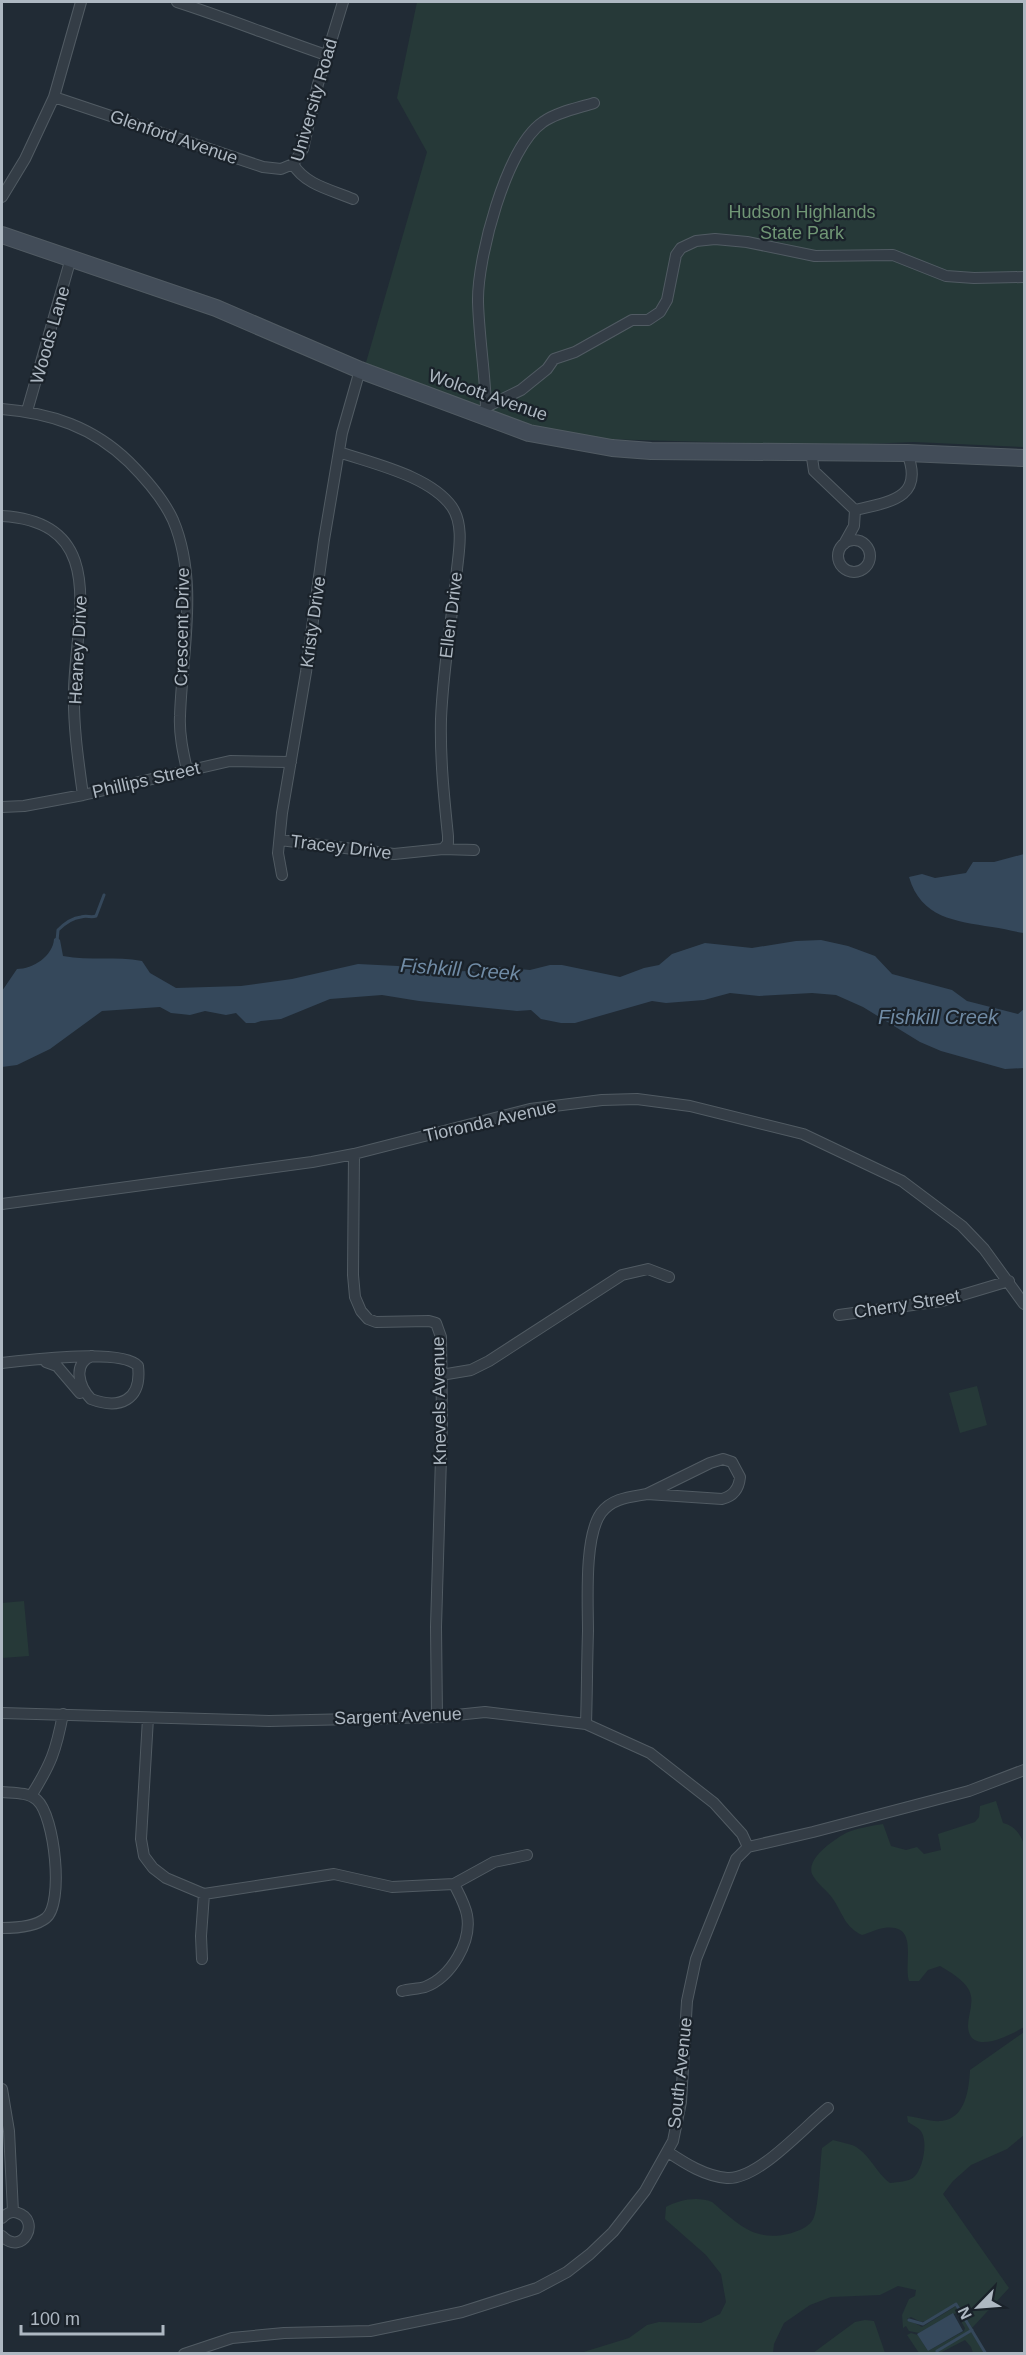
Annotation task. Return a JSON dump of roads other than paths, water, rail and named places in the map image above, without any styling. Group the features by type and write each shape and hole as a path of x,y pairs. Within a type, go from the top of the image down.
{"main road":[{"name":"Wolcott Avenue","path":"2,235 216,308 360,370 483,411 529,433 612,448 651,451 811,451 1024,458"}],"street":[{"path":"2,197 25,159 54,97 81,2"},
{"path":"177,2 229,18 277,39 326,55"},
{"name":"University Road","path":"343,2 326,55 303,149 293,164 299,175 353,199"},
{"name":"Glenford Avenue","path":"54,97 263,167 281,170 293,164"},
{"path":"594,103 543,121 530,134 512,165 501,193 480,273 478,303 483,411 521,390 547,369 554,359 575,352 632,321 648,320 660,312 667,300 676,255 681,248 696,241 715,239 747,242 814,256 893,255 946,276 1024,277"},
{"name":"Woods Lane","path":"27,411 72,258"},
{"name":"Kristy Drive","path":"282,875 278,853 291,762 342,432 360,370"},
{"name":"Crescent Drive","path":"2,409 27,411 63,419 81,427 116,449 146,478 173,520 182,548 186,579 186,633 180,718 187,770"},
{"path":"811,451 814,471 855,510"},
{"name":"Ellen Drive","path":"339,452 426,485 446,500 454,510 458,522 458,562 446,654 441,718 441,762 448,836 443,849"},
{"path":"855,510 902,496 912,478 913,468 907,453"},
{"path":"844,544 854,526 855,510"},
{"name":"Heaney Drive","path":"2,516 28,520 53,532 67,546 78,566 82,597 77,640 75,730 83,795"},
{"name":"Phillips Street","path":"2,807 24,806 83,795 230,761 291,762"},
{"name":"Tracey Drive","path":"280,840 394,854 443,849 474,850"},
{"name":"Tioronda Avenue","path":"2,1204 312,1162 354,1154 530,1109 602,1100 637,1099 690,1106 803,1134 902,1181 962,1227 1009,1281 1024,1304"},
{"name":"Knevels Avenue","path":"354,1154 353,1275 355,1297 368,1319 376,1322 429,1321 436,1323 441,1337 436,1626 437,1717"},
{"path":"441,1375 471,1370 489,1361 622,1275 648,1269 669,1277"},
{"name":"Cherry Street","path":"838,1315 942,1301 1009,1281"},
{"path":"91,1399 84,1392 80,1375 81,1366 86,1359 93,1356"},
{"path":"2,1363 40,1360 93,1356 133,1360 138,1366 139,1374 136,1392 126,1401 115,1403 91,1399 80,1395 57,1366 40,1360"},
{"path":"586,1724 588,1575 590,1550 601,1513 614,1502 647,1494 710,1463 723,1459 732,1462 740,1477 736,1490 729,1497 722,1499 647,1494"},
{"name":"Sargent Avenue","path":"2,1713 269,1721 437,1717 485,1712 586,1724 650,1753 714,1803 742,1834 748,1847"},
{"path":"31,1796 48,1768 57,1747 63,1714"},
{"path":"148,1718 141,1839 144,1856 153,1868 166,1878 204,1894 334,1875 392,1887 454,1884 494,1862 527,1855"},
{"path":"748,1847 813,1833 959,1793 1024,1770"},
{"path":"2,1792 31,1796 38,1801 51,1829 56,1856 53,1908 47,1918 32,1925 2,1928"},
{"name":"South Avenue","path":"184,2354 232,2338 284,2333 370,2331 462,2312 537,2288 567,2272 613,2232 645,2191 673,2141 679,2114 687,2001 696,1959 733,1866 748,1847"},
{"path":"402,1991 425,1986 439,1978 452,1965 464,1944 467,1935 467,1916 454,1884"},
{"path":"202,1959 204,1894"},
{"path":"2,2089 9,2131 13,2212"},
{"path":"668,2152 704,2172 729,2178 739,2176 764,2164 828,2108"},
{"path":"2,2218 13,2212"},
{"path":"2,2236 8,2242 18,2242 28,2232 26,2218 13,2212"}],"water":[{"path":"1024,854 1024,933 941,915 922,901 914,891 909,877 922,874 935,878 966,873 973,862 994,862"},
{"name":"Fishkill Creek","path":"57,937 60,940 63,956 142,961 150,973 176,988 241,986 292,979 358,964 398,966 428,972 472,971 484,977 497,967 530,970 550,965 562,965 620,977 659,965 672,954 705,943 752,948 796,941 821,940 848,946 875,956 892,974 952,990 967,1001 1018,1014 1024,1009 1024,1068 1005,1069 941,1051 920,1042 863,1007 836,995 812,993 759,996 730,993 704,1000 666,1003 652,1001 575,1023 541,1019 531,1010 517,1011 382,995 330,999 281,1019 255,1023 246,1023 236,1013 226,1015 205,1011 190,1015 171,1013 160,1007 102,1011 50,1049 17,1065 2,1067 2,991 17,969 29,967 46,956"},
{"path":"953,2313 963,2331 928,2351 917,2334"}],"waterway":[{"path":"57,941 58,930 68,922 83,916 96,916 104,895"},
{"path":"909,2320 923,2324 956,2304 986,2354"},
{"path":"937,2351 972,2330"}],"park label":[{"name":"Hudson Highlands State Park","path":"802,222"}]}
